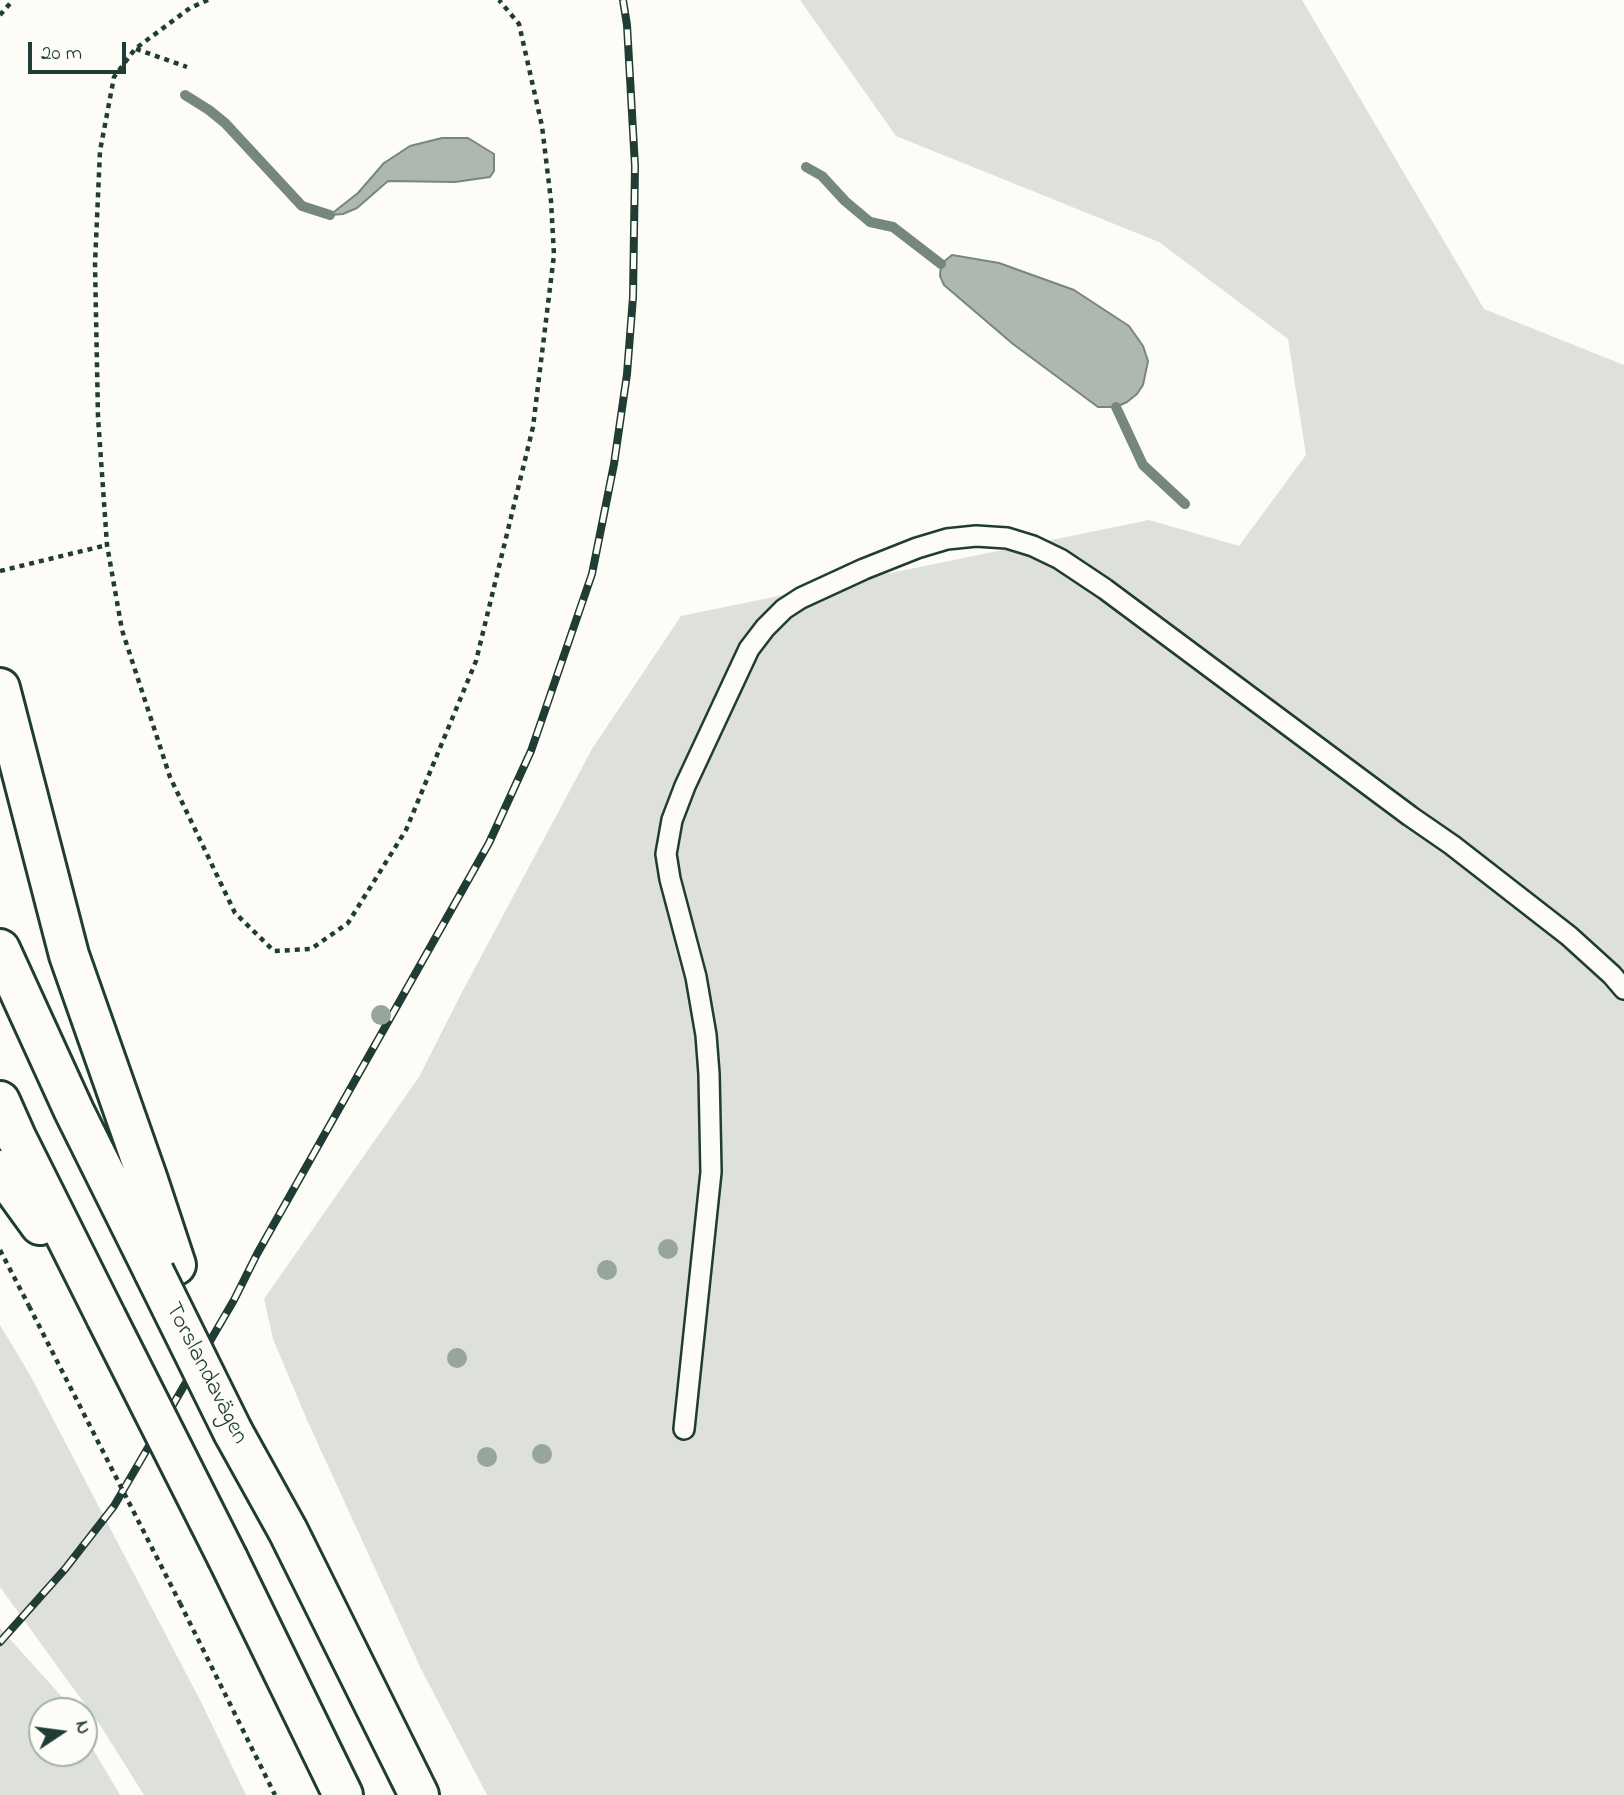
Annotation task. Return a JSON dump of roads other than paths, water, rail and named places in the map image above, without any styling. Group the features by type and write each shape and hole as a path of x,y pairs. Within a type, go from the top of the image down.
{"main road":[{"path":"0,688 69,955 148,1180 165,1269"},
{"name":"Torslandavägen","path":"0,949 74,1111 165,1269 233,1432 288,1531 419,1795"},
{"path":"0,1101 343,1795"},
{"path":"0,1170 106,1317"}],"lane":[{"path":"684,1429 710,1172 709,1074 706,1035 696,977 670,880 666,854 672,820 685,786 749,649 784,609 802,598 864,569 947,539 976,536 1007,538 1033,546 1060,559 1105,589 1452,845 1569,936 1624,989"}],"waterway":[{"path":"185,95 225,123 302,206 330,215"},
{"path":"806,167 822,176 845,201 870,222 893,227 941,264"},
{"path":"1116,407 1143,465 1185,504"}],"railway":[{"path":"0,1642 65,1569 114,1506 234,1300 257,1254 489,843 531,751 592,574 614,464 627,374 633,297 635,166 627,25 623,0"}]}
